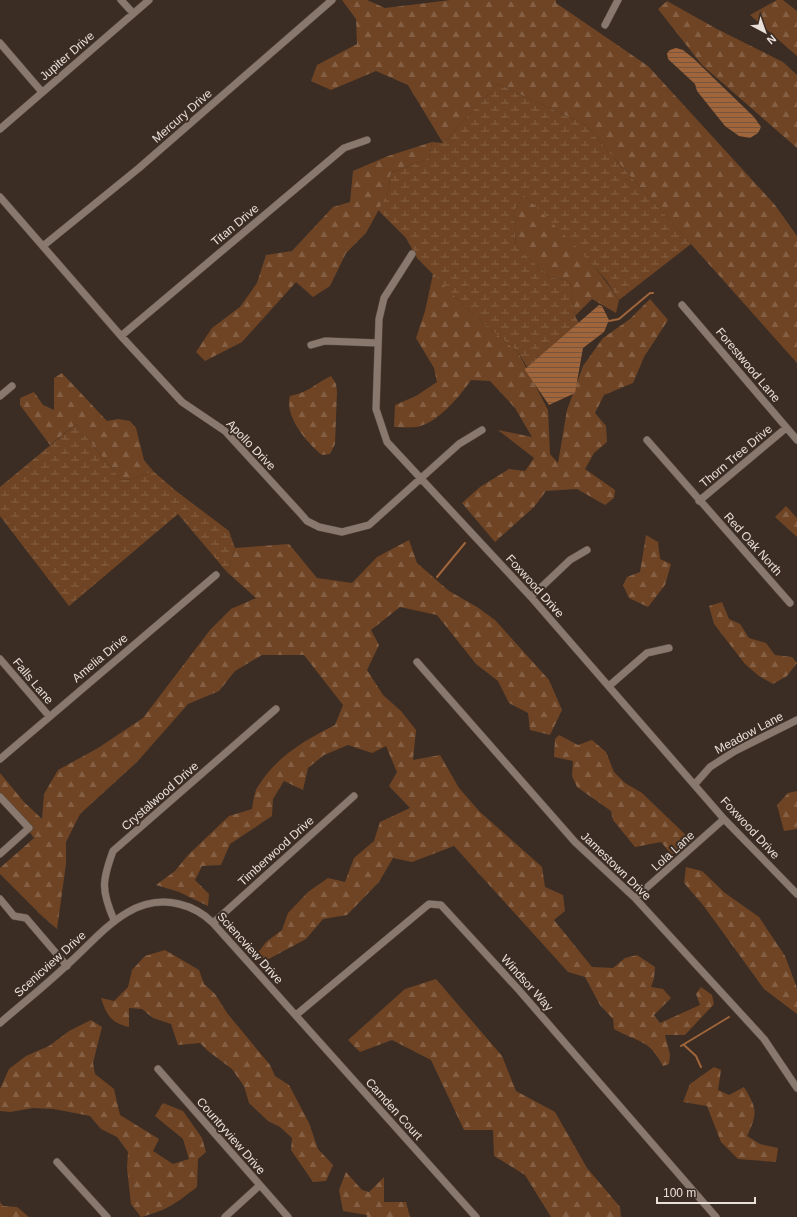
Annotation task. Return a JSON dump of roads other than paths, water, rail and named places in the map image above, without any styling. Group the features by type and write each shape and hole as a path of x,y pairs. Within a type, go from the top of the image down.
{"street":[{"path":"121,0 133,13"},
{"name":"Jupiter Drive","path":"0,129 149,0"},
{"name":"Mercury Drive","path":"43,246 139,168 332,0"},
{"path":"605,25 618,0"},
{"path":"0,43 42,92"},
{"name":"Titan Drive","path":"121,336 344,148 367,140"},
{"name":"Apollo Drive","path":"0,197 121,336 182,402 225,430 300,514 307,521 319,527 342,532 369,525 459,444 482,430"},
{"name":"Foxwood Drive","path":"412,254 384,298 379,319 376,409 381,429 387,442 420,480 457,516 531,597 724,819 797,894"},
{"name":"Forestwood Lane","path":"682,305 797,440"},
{"path":"311,345 325,341 378,343"},
{"path":"0,396 12,386"},
{"name":"Thorn Tree Drive","path":"699,501 786,428"},
{"name":"Red Oak North","path":"647,440 790,603"},
{"path":"531,597 570,560 587,550"},
{"name":"Amelia Drive","path":"0,759 216,575"},
{"path":"609,686 647,653 669,648"},
{"name":"Falls Lane","path":"0,659 49,716"},
{"name":"Jamestown Drive","path":"417,662 575,842 635,898 764,1039 797,1088"},
{"name":"Crystalwood Drive","path":"114,920 106,902 104,876 113,851 276,709"},
{"name":"Meadow Lane","path":"695,784 710,767 735,751 797,720"},
{"path":"0,796 29,828 0,854"},
{"name":"Timberwood Drive","path":"213,923 354,796"},
{"name":"Lola Lane","path":"635,898 724,819"},
{"path":"0,899 14,916 26,918 67,966"},
{"name":"Sciencview Drive","path":"114,920 139,906 148,903 168,901 195,909 213,923 296,1015"},
{"name":"Windsor Way","path":"296,1015 428,904 441,905 518,990 716,1217"},
{"name":"Scenicview Drive","path":"0,1023 67,966 114,920"},
{"name":"Camden Court","path":"296,1015 476,1217"},
{"name":"Countryview Drive","path":"158,1069 288,1217"},
{"path":"57,1162 107,1217"},
{"path":"225,1217 260,1186"}],"waterway":[{"path":"609,321 619,319 650,293 653,293"},
{"path":"437,577 465,543"},
{"path":"681,1046 729,1017"},
{"path":"684,1045 696,1056 701,1067"}]}
